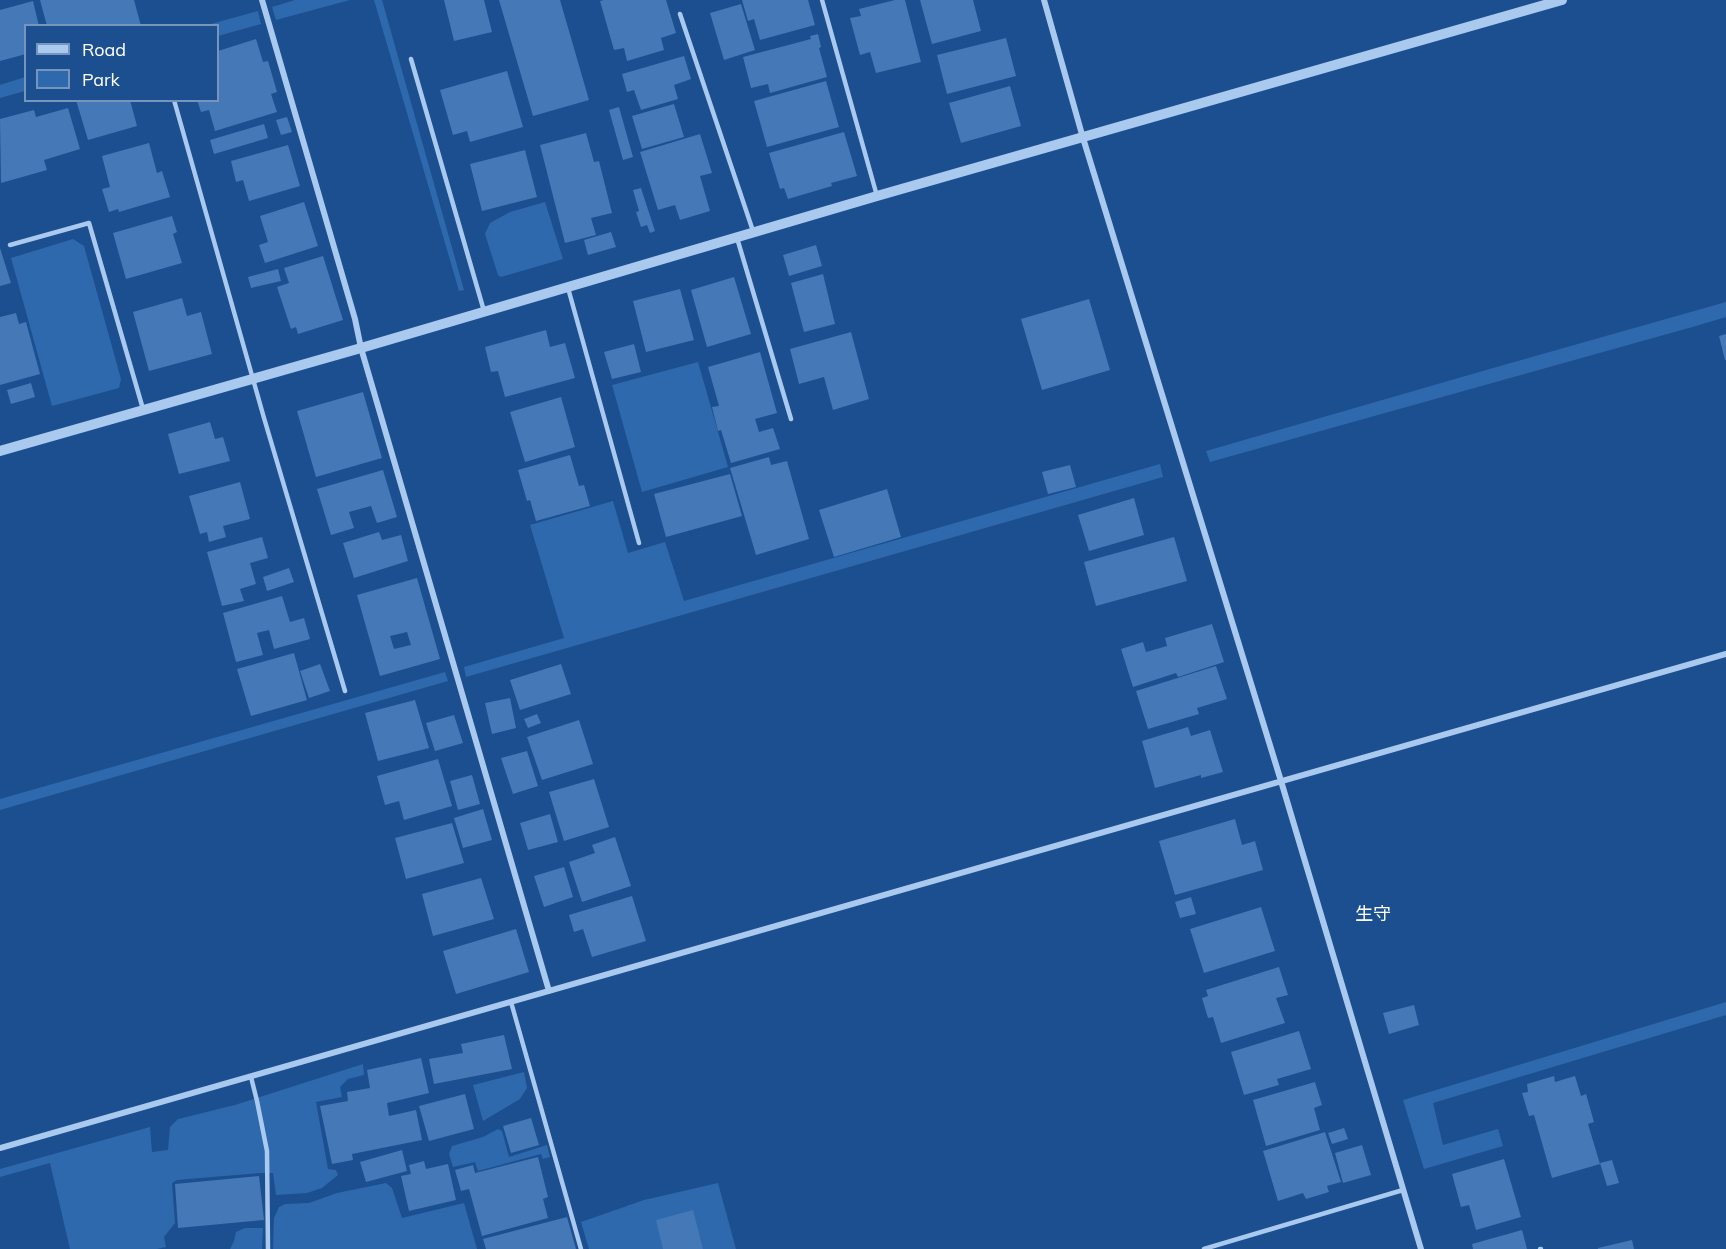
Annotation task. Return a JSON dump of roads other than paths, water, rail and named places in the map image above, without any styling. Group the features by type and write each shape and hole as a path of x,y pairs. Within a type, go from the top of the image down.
{"street":[{"path":"262,0 549,991"},
{"path":"1044,0 1083,138 1281,781 1421,1249"},
{"path":"0,451 1562,0"},
{"path":"0,1148 1726,654"}],"lane":[{"path":"822,0 877,196"},
{"path":"680,14 754,233"},
{"path":"411,58 484,311"},
{"path":"175,102 345,692"},
{"path":"10,245 89,223 144,410"},
{"path":"737,238 791,419"},
{"path":"568,287 639,543"},
{"path":"511,1002 581,1249"},
{"path":"251,1077 267,1151 268,1249"},
{"path":"1204,1249 1403,1190"}],"district":[{"name":"生守","path":"1373,915"}]}
